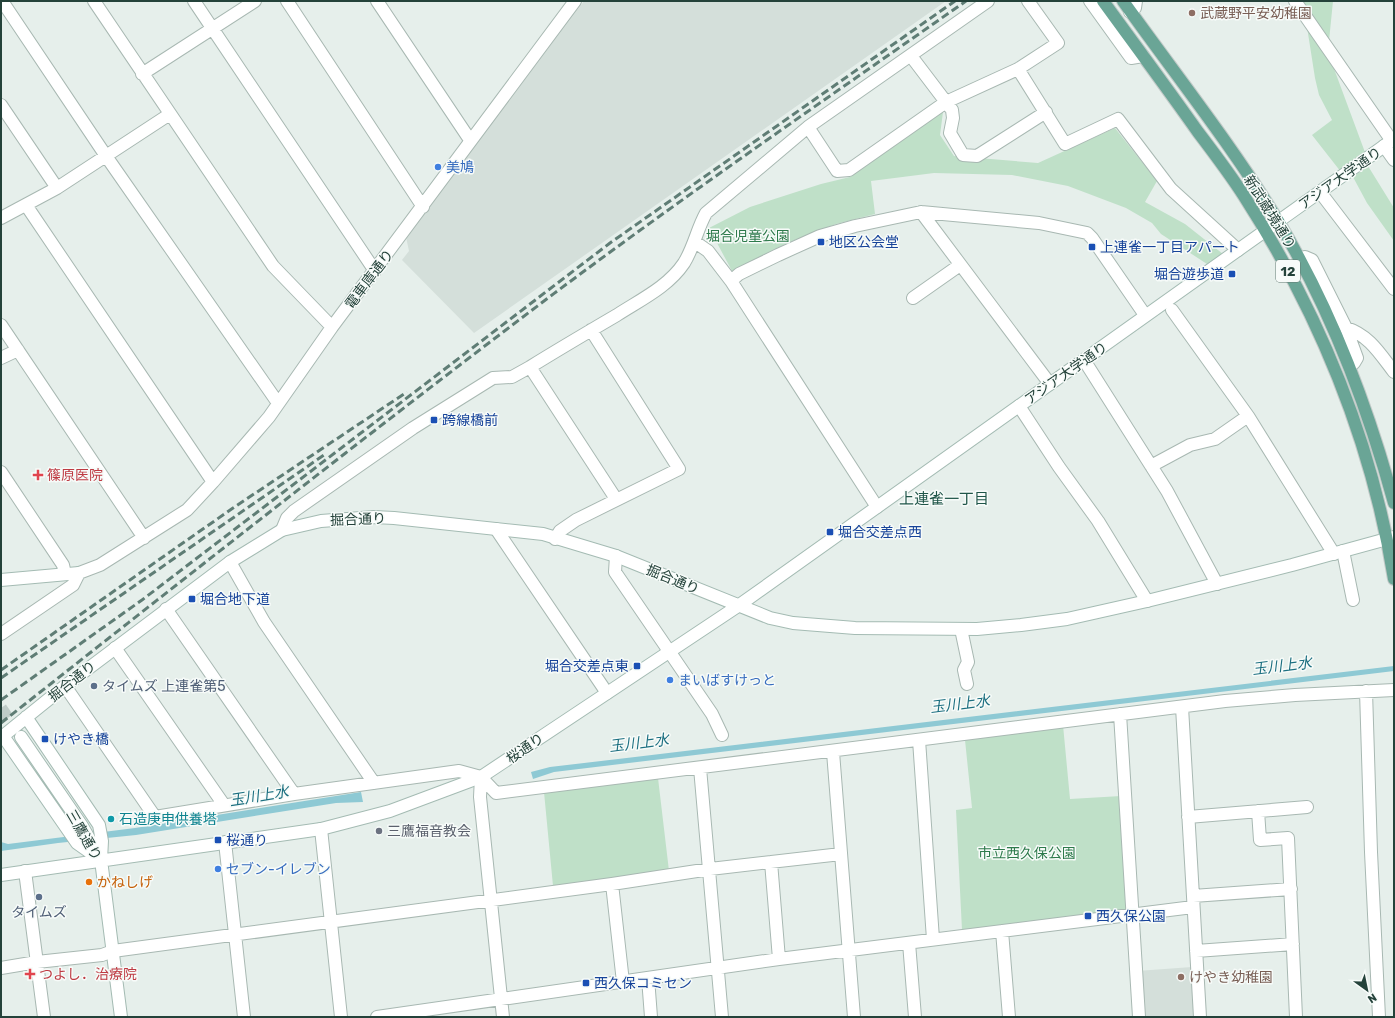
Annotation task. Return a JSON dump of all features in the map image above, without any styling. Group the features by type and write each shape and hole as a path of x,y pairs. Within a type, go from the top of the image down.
{"main road":[{"name":"新武蔵境通り","path":"1103,1 1243,194 1266,230 1304,301 1334,367 1360,439 1391,538 1394,579"},
{"name":"新武蔵境通り","path":"1123,1 1133,6 1278,221 1300,260 1326,312 1349,365 1376,439 1394,503"}],"street":[{"path":"2,1 106,156 278,403"},
{"path":"94,1 273,266 332,327"},
{"path":"194,1 375,271"},
{"path":"142,74 255,1"},
{"path":"287,1 423,207"},
{"path":"377,1 470,140"},
{"name":"電車庫通り","path":"80,573 100,565 187,510 214,482 269,417 332,327 423,207 470,140 575,1"},
{"path":"282,530 287,518 294,511 413,428 493,378 512,377 530,367 670,280 683,263 695,242 698,228 706,213 808,127 988,1"},
{"path":"808,127 837,170 849,170 946,102 1018,69 1058,43 1028,1"},
{"path":"1090,1 1132,58 1143,56"},
{"path":"1295,1 1390,142 1394,160"},
{"path":"911,56 952,110 953,118 950,133 963,155 977,156 1046,112"},
{"path":"1018,69 1065,144 1118,119 1171,189 1238,250"},
{"path":"1,105 57,188"},
{"path":"1,218 57,188 170,114"},
{"name":"アジア大学通り","path":"738,606 1390,142"},
{"path":"1320,192 1394,289"},
{"path":"26,205 214,482"},
{"path":"731,281 739,274 820,236 854,226 921,212 1039,222 1087,233 1092,238 1145,316"},
{"path":"921,212 960,265 1022,344 1050,384"},
{"path":"695,242 708,251 731,281 877,507"},
{"path":"1300,260 1305,257 1312,260 1346,328 1357,358 1354,363 1349,365"},
{"path":"913,298 960,265"},
{"path":"1172,310 1248,416 1338,553 1353,600"},
{"path":"1,325 144,538"},
{"path":"1346,328 1365,337 1394,372"},
{"path":"555,538 560,531 576,520 679,469 591,330"},
{"path":"1,358 18,350"},
{"path":"1084,360 1167,491 1217,584"},
{"path":"530,367 616,499"},
{"path":"1019,406 1059,467 1098,521 1147,601"},
{"path":"1151,466 1190,445 1215,439 1248,416"},
{"path":"1,472 63,566 65,574"},
{"name":"掘合通り","path":"101,860 77,843 3,736 65,686 230,562 282,530 321,520 374,517 543,534 616,556 770,618 793,623 855,628 961,629 1021,625 1067,619 1217,584 1391,538"},
{"path":"496,529 607,693"},
{"path":"616,556 615,572 712,714 722,735"},
{"path":"230,562 264,622 374,783"},
{"path":"1,580 80,573"},
{"path":"1,634 73,585 80,573"},
{"name":"桜通り","path":"1,875 321,829 390,811 481,777 738,606"},
{"path":"166,609 294,794"},
{"path":"961,629 968,662 964,670 967,684"},
{"path":"115,648 224,805"},
{"path":"65,686 154,816 294,794 459,771 481,777 496,793 833,752 1120,714 1295,695 1394,690"},
{"path":"1366,691 1371,852 1379,1017"},
{"path":"1182,707 1200,1017"},
{"path":"1120,714 1139,1017"},
{"path":"26,717 99,825 102,841 101,860"},
{"name":"三鷹通り","path":"21,737 82,826 101,860 121,1017"},
{"path":"919,740 933,939"},
{"path":"833,752 854,1017"},
{"path":"700,768 722,1017"},
{"path":"481,777 480,797 492,900 503,1017"},
{"path":"1188,817 1307,807"},
{"path":"1258,811 1260,840 1288,838 1296,1017"},
{"path":"321,829 341,1017"},
{"path":"225,842 244,1017"},
{"path":"1,968 37,962 102,955 113,951 612,884 710,869 841,854"},
{"path":"771,862 779,960"},
{"path":"25,871 44,1017"},
{"path":"612,884 623,982"},
{"path":"377,1017 849,950 1132,915 1193,901 1291,888"},
{"path":"1002,931 1009,1017"},
{"path":"910,943 915,1017"},
{"path":"1196,951 1293,944"},
{"path":"648,978 651,1017"}],"shaded area":[{"path":"584,1 946,1 474,333 402,260 409,251 406,237"},
{"path":"1192,967 1196,1017 1140,1017 1137,971"}],"green space":[{"path":"1302,1 1333,1 1329,41"},
{"path":"1307,27 1333,66 1366,155 1341,172 1312,135 1332,120 1319,95"},
{"name":"堀合児童公園","path":"943,112 940,135 954,156 1038,163 1115,128 1157,181 1145,202 1185,224 1223,254 1207,264 1161,234 1152,223 1126,208 1068,186 1012,175 934,173 871,181 875,214 836,224 787,243 732,271 709,228 750,207 821,184 850,177"},
{"path":"1368,166 1394,208 1394,241 1367,203 1353,177"},
{"name":"市立西久保公園","path":"1063,725 1070,799 1121,796 1128,908 1124,910 962,930 956,810 972,808 965,740"},
{"path":"658,778 669,871 553,886 544,792"}],"water":[{"path":"1394,666 1394,671 554,772 533,779 531,772 550,767"},
{"path":"361,792 363,802 336,803 136,835 58,843 1,851 1,842 8,844 135,828"}],"tunnel":[{"path":"1,708 19,734"}],"railway":[{"path":"1,700 142,600 610,243 955,1"},
{"path":"1,723 347,452 556,292 708,181 966,1"},
{"path":"1,670 233,508 407,392"},
{"path":"1,678 324,455"}],"place":[{"name":"武蔵野平安幼稚園","path":"1192,13"},
{"name":"美鳩","path":"438,167"},
{"name":"地区公会堂","path":"821,242"},
{"name":"上連雀一丁目アパート","path":"1092,247"},
{"name":"堀合遊歩道","path":"1232,274"},
{"name":"跨線橋前","path":"434,420"},
{"name":"篠原医院","path":"38,475"},
{"name":"堀合交差点西","path":"830,532"},
{"name":"堀合地下道","path":"192,599"},
{"name":"堀合交差点東","path":"637,666"},
{"name":"まいばすけっと","path":"670,680"},
{"name":"タイムズ 上連雀第5","path":"94,686"},
{"name":"けやき橋","path":"45,739"},
{"name":"石造庚申供養塔","path":"111,819"},
{"name":"三鷹福音教会","path":"379,831"},
{"name":"桜通り","path":"218,840"},
{"name":"セブン-イレブン","path":"218,869"},
{"name":"かねしげ","path":"89,882"},
{"name":"タイムズ","path":"39,897"},
{"name":"西久保公園","path":"1088,916"},
{"name":"つよし．治療院","path":"30,974"},
{"name":"けやき幼稚園","path":"1181,977"},
{"name":"西久保コミセン","path":"586,983"}],"district":[{"name":"上連雀一丁目","path":"944,499"}],"water label":[{"name":"玉川上水","path":"1282,666"},
{"name":"玉川上水","path":"960,704"},
{"name":"玉川上水","path":"639,743"},
{"name":"玉川上水","path":"259,796"}]}
